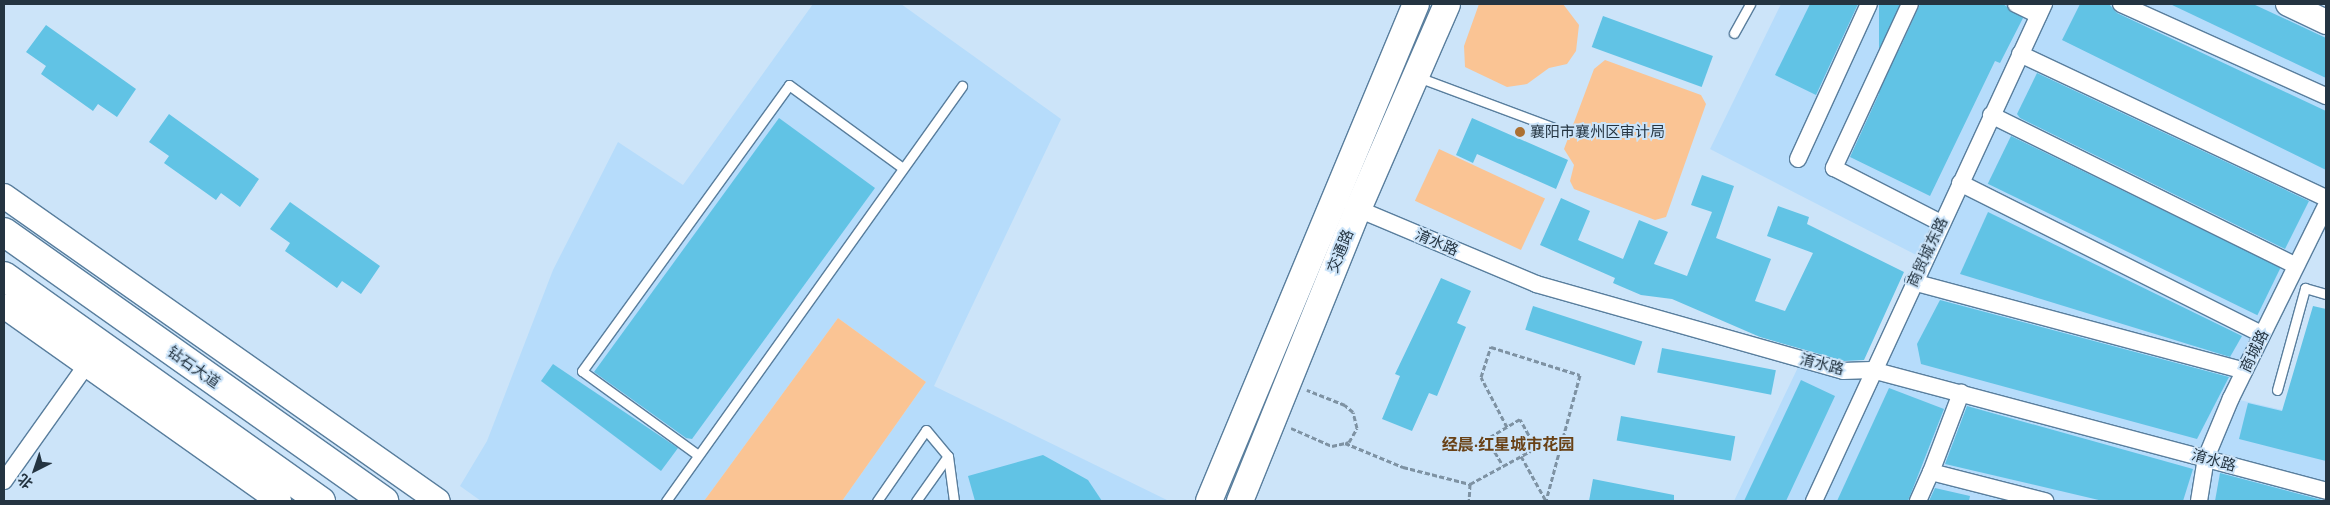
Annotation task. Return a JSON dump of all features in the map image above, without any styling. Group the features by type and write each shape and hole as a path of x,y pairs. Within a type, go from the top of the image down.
{"highway":[{"name":"钻石大道","path":"4,232 375,495"},
{"path":"4,276 93,355 186,420 321,501"}],"main road":[{"name":"交通路","path":"1209,501 1416,4"},
{"name":"交通路","path":"1240,501 1358,209 1447,4"}],"street":[{"path":"1798,159 1869,4"},
{"path":"1910,4 1834,168 1941,224"},
{"path":"2016,4 2042,9"},
{"path":"2121,4 2326,96"},
{"path":"2288,4 2326,22"},
{"name":"商贸城东路","path":"1814,501 1872,370 2042,9"},
{"path":"2020,54 2326,198"},
{"path":"1991,115 2296,266"},
{"path":"1960,182 2262,334"},
{"path":"4,196 438,501"},
{"name":"商城路","path":"2198,501 2206,458 2244,371 2326,206"},
{"name":"淯水路","path":"1358,209 1536,284 1843,371 1872,370 2326,491"},
{"path":"1913,282 2244,371"},
{"path":"113,310 130,285"},
{"path":"4,306 93,355 4,481"},
{"path":"1918,501 1961,393"},
{"path":"186,420 279,501"},
{"path":"375,495 383,462"},
{"path":"1931,472 2045,501"}],"lane":[{"path":"1734,33 1750,4"},
{"path":"1415,76 1552,126"},
{"path":"698,455 582,371 789,85 903,168"},
{"path":"666,501 962,86"},
{"path":"2277,390 2305,288 2326,294"},
{"path":"877,501 926,430 948,456 954,501"},
{"path":"916,501 948,456"}],"path":[{"path":"1507,427 1481,377 1491,347 1580,376 1546,501"},
{"path":"1288,382 1353,412 1357,428 1345,443"},
{"path":"1272,420 1332,446 1345,443 1404,467 1470,484 1503,466 1521,456 1536,448 1520,419 1487,439 1503,466"},
{"path":"1521,456 1546,501"},
{"path":"1470,484 1469,501 1474,501"}],"shaded area":[{"path":"813,4 901,4 1061,119 934,386 1169,501 842,501 926,382 838,318 704,501 481,501 460,486 487,441 553,270 618,142 683,185"},
{"path":"1479,4 1563,4 1579,25 1576,51 1567,64 1549,68 1527,84 1507,87 1465,67 1464,46"},
{"path":"1781,4 2288,4 2326,22 2326,206 2231,398 2326,420 2326,501 1734,501 1802,359 1872,370 1924,259 1710,149"},
{"path":"1605,60 1701,95 1706,104 1666,217 1655,220 1574,189 1570,181 1574,165 1564,149 1594,69"},
{"path":"1439,149 1545,198 1521,250 1415,201"},
{"path":"838,318 926,382 842,501 704,501"}],"building":[{"path":"1810,4 1858,4 1816,95 1775,75"},
{"path":"1879,4 1899,4 1899,171 1879,171"},
{"path":"1920,4 2003,4 2023,18 2000,63 1995,61 1930,196 1850,157"},
{"path":"2080,4 2109,4 2117,13 2326,111 2326,170 2062,40"},
{"path":"2170,4 2253,4 2326,38 2326,78"},
{"path":"1603,16 1713,56 1702,87 1592,47"},
{"path":"46,25 136,89 117,117 98,104 93,111 41,74 46,66 26,52"},
{"path":"2037,73 2309,201 2285,249 2020,118 2017,114"},
{"path":"169,114 259,179 240,207 221,193 216,200 164,163 169,156 149,142"},
{"path":"779,118 875,188 692,439 686,438 594,372"},
{"path":"1472,118 1568,160 1556,189 1477,154 1473,163 1456,155"},
{"path":"2011,136 2281,268 2257,315 1988,184"},
{"path":"1702,175 1734,186 1716,238 1771,259 1755,301 1785,311 1813,253 1767,236 1778,206 1809,217 1807,224 1904,272 1864,360 1844,361 1760,337 1672,299 1641,295 1613,283 1615,278 1540,245 1561,198 1590,211 1578,240 1623,259 1639,220 1668,232 1654,264 1687,276 1712,212 1691,205"},
{"path":"290,202 380,266 361,294 342,281 337,288 285,251 290,243 270,229"},
{"path":"1988,212 2242,336 2230,357 1960,274"},
{"path":"1441,278 1471,291 1457,323 1466,327 1437,396 1429,393 1412,431 1382,419 1400,376 1395,374"},
{"path":"1940,300 2229,377 2197,439 1921,364 1917,344"},
{"path":"1533,306 1642,342 1635,365 1525,330"},
{"path":"2313,306 2326,309 2326,461 2239,439 2248,403 2282,411"},
{"path":"1662,348 1776,370 1771,395 1657,373"},
{"path":"553,364 678,448 661,471 541,381"},
{"path":"1801,380 1835,396 1786,501 1744,501"},
{"path":"1889,388 1944,409 1908,501 1837,501"},
{"path":"1967,406 2193,469 2183,501 2103,501 1945,464"},
{"path":"1621,416 1735,436 1731,461 1617,441"},
{"path":"1043,455 1088,480 1102,501 975,501 968,476"},
{"path":"2220,473 2326,501 2215,501"},
{"path":"1593,479 1674,495 1674,501 1589,501"},
{"path":"1935,488 1970,496 1969,501 1929,501"}],"place":[{"name":"襄阳市襄州区审计局","path":"1520,132"}],"district":[{"name":"经晨·红星城市花园","path":"1508,444"}]}
